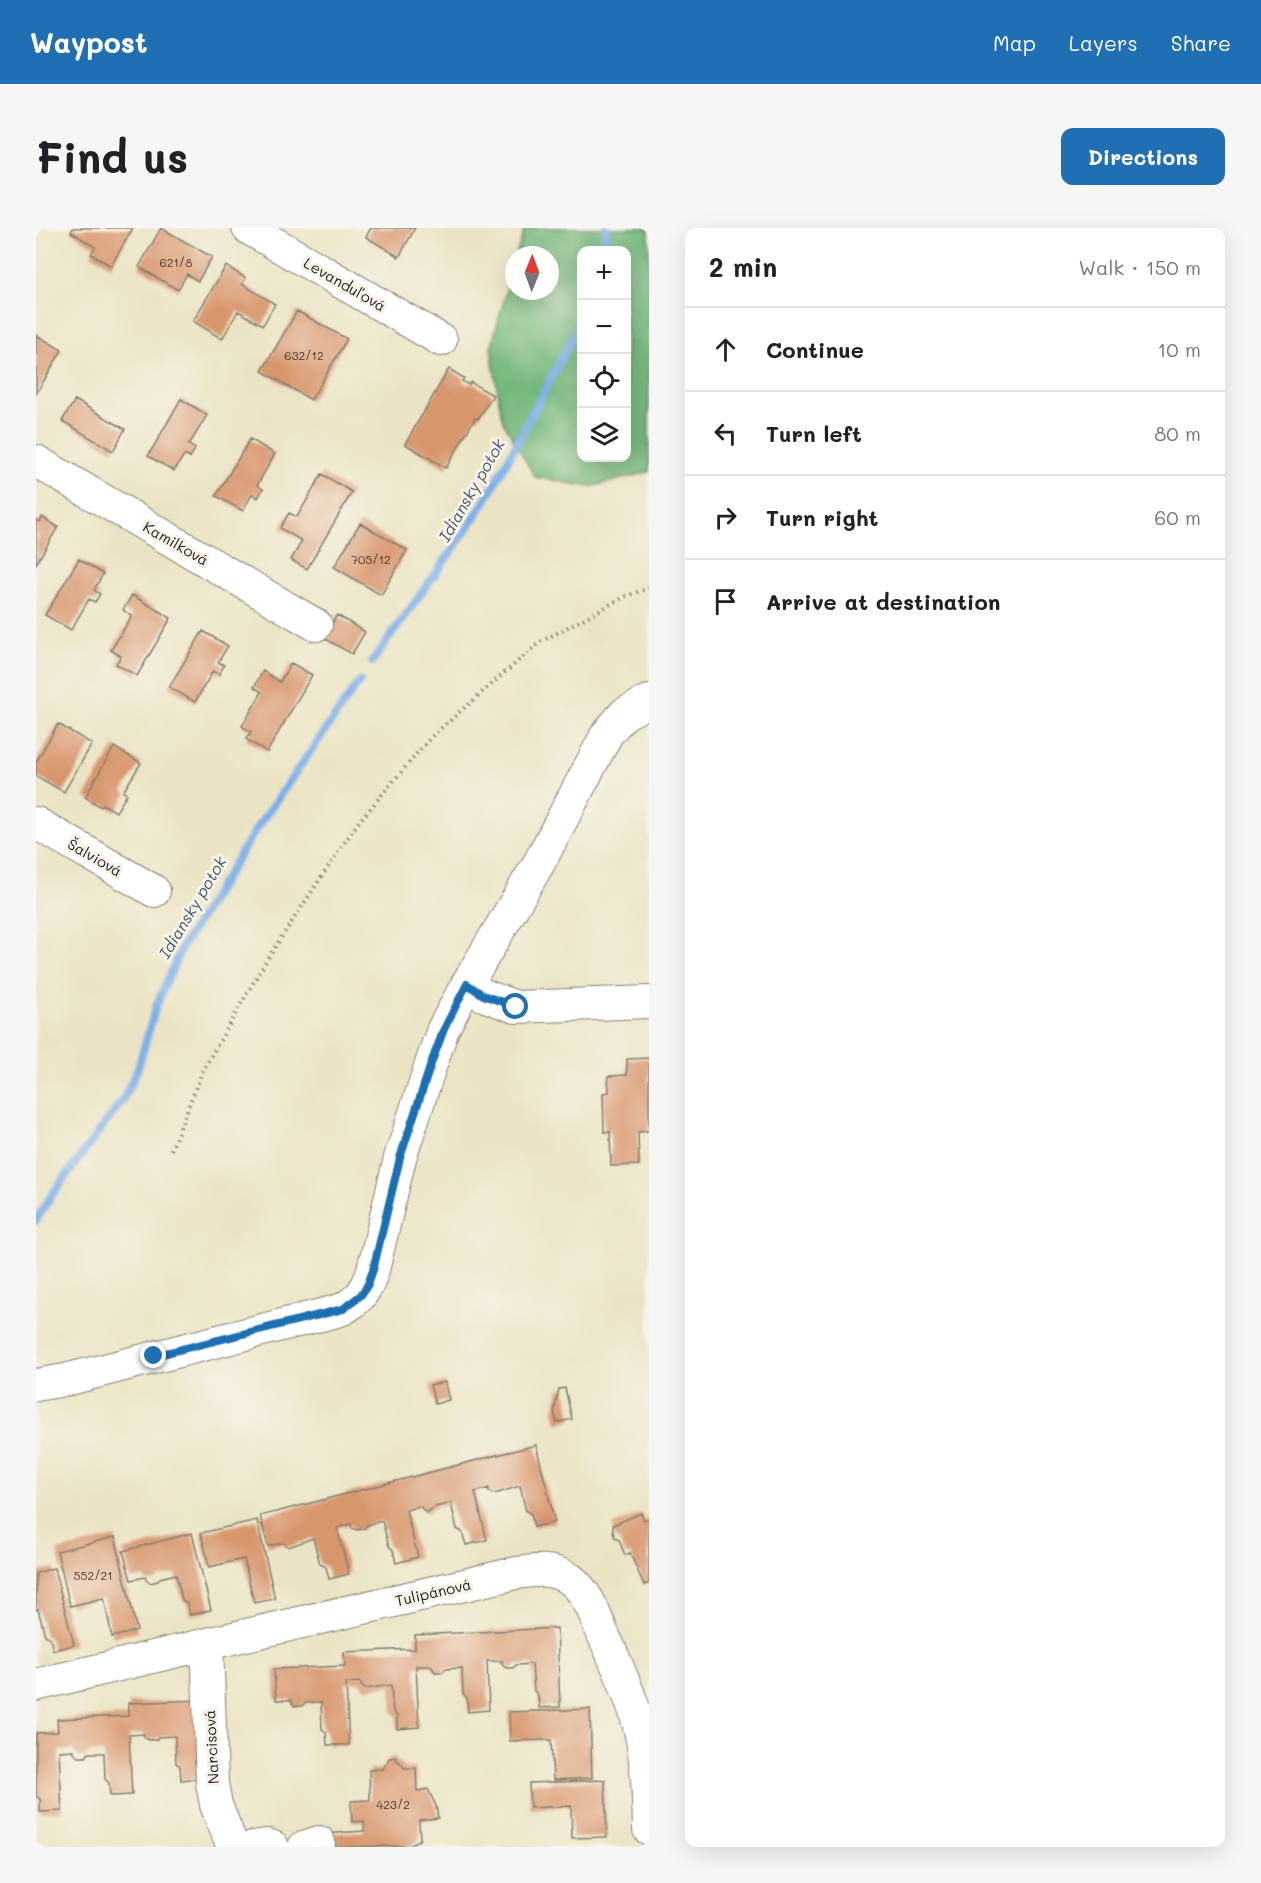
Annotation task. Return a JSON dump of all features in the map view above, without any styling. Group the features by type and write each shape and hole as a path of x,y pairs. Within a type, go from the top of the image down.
{"street":[{"name":"Levanduľová","path":"249,228 441,340"},
{"name":"Kamilková","path":"36,461 316,625"},
{"path":"36,1385 65,1380 333,1312 343,1309 361,1295 373,1270 400,1158 444,1029 467,984 539,863 607,734 624,714 649,701"},
{"name":"Šalviová","path":"36,823 154,891"},
{"path":"467,984 483,995 516,1007 649,1002"},
{"name":"Tulipánová","path":"36,1685 516,1573 548,1570 571,1580 580,1589 592,1610 630,1699 641,1736 647,1777 649,1829"},
{"name":"Narcisová","path":"207,1644 212,1783 216,1805 233,1847"},
{"path":"253,1847 267,1845 273,1847"}],"path":[{"path":"171,1150 203,1070 269,956 357,824 431,737 540,642 626,596 649,588"}],"green space":[{"path":"525,228 649,228 649,472 590,487 535,477 502,419 491,348 505,296 505,300 559,300 559,246 519,246"}],"building":[{"path":"73,228 133,228 111,266 91,254 95,247 71,232"},
{"path":"161,228 212,257 198,281 187,274 178,290 139,267"},
{"path":"371,228 415,228 399,257 366,237"},
{"path":"226,266 246,278 242,284 275,304 263,325 238,311 222,339 193,321"},
{"path":"297,311 347,339 311,400 262,371"},
{"path":"36,335 62,350 36,394"},
{"path":"449,369 464,378 462,381 469,385 470,382 493,395 478,419 475,418 446,468 405,444"},
{"path":"181,399 207,415 189,445 195,449 190,458 184,455 174,471 148,456"},
{"path":"75,400 125,429 113,451 62,421"},
{"path":"250,439 275,454 257,485 263,489 258,498 252,494 243,511 216,496"},
{"path":"322,474 352,492 307,569 291,560 302,541 280,528 289,513 297,517"},
{"path":"42,517 58,527 36,564 36,520 40,522"},
{"path":"360,523 407,550 381,595 334,567"},
{"path":"79,559 103,574 94,590 100,594 95,602 89,599 71,630 45,615"},
{"path":"132,595 171,618 137,676 116,664 121,656 111,650 132,616 123,610"},
{"path":"337,615 365,632 352,654 324,638"},
{"path":"203,631 228,646 218,662 224,665 219,675 213,671 195,702 169,687"},
{"path":"291,663 312,675 267,752 246,739 251,732 242,726 262,692 254,687 263,671 280,682"},
{"path":"58,724 92,744 64,792 36,776 36,762"},
{"path":"114,747 141,763 123,792 127,794 116,812 103,804 101,807 85,797"},
{"path":"649,1058 649,1131 638,1132 639,1165 611,1166 610,1132 604,1132 603,1093 609,1092 608,1076 627,1075 627,1059"},
{"path":"445,1382 449,1400 435,1404 430,1385"},
{"path":"565,1388 572,1419 557,1423 554,1411 559,1389"},
{"path":"536,1445 555,1522 534,1527 531,1514 526,1511 520,1486 495,1494 489,1492 489,1488 475,1492 487,1540 466,1545 462,1532 457,1529 451,1503 435,1507 426,1513 420,1506 406,1510 418,1557 396,1563 382,1521 357,1530 352,1528 351,1524 337,1528 349,1574 329,1579 326,1567 320,1564 313,1538 289,1547 283,1543 268,1546 260,1516"},
{"path":"641,1513 644,1520 649,1518 649,1583 644,1585 630,1553 625,1555 613,1532 613,1525"},
{"path":"257,1520 275,1599 254,1603 244,1559 209,1567 201,1533"},
{"path":"192,1533 211,1610 190,1615 187,1603 182,1600 176,1574 150,1583 145,1577 131,1580 123,1551"},
{"path":"115,1537 137,1631 112,1637 104,1598 70,1606 57,1551"},
{"path":"54,1568 74,1645 53,1650 50,1638 45,1635 38,1609 36,1610 36,1573"},
{"path":"557,1628 560,1707 539,1708 538,1695 534,1691 532,1664 506,1668 502,1661 487,1661 489,1710 468,1712 467,1698 463,1694 462,1668 435,1672 431,1666 416,1666 419,1727 397,1729 391,1685 365,1689 360,1682 346,1683 349,1745 327,1745 326,1732 322,1729 321,1702 294,1706 291,1700 276,1700 274,1669 345,1666 344,1652 415,1649 415,1635"},
{"path":"199,1700 202,1778 181,1780 180,1766 176,1763 175,1736 148,1740 144,1734 129,1735 132,1795 110,1796 109,1783 105,1779 104,1753 89,1753 86,1757 78,1757 74,1750 59,1751 62,1811 40,1812 40,1799 36,1796 36,1733 58,1732 57,1719 128,1716 128,1703"},
{"path":"590,1709 592,1778 553,1780 551,1740 510,1741 509,1712"},
{"path":"396,1757 404,1768 416,1768 417,1791 428,1789 436,1806 438,1818 419,1820 420,1839 410,1846 323,1847 323,1834 364,1831 364,1821 352,1822 351,1801 370,1800 369,1770 383,1769 389,1758"},
{"path":"605,1780 607,1837 572,1838 571,1806 530,1808 529,1783"}],"waterway":[{"name":"Idiansky potok","path":"605,246 606,228"},
{"name":"Idiansky potok","path":"372,662 466,531 494,486 577,332"},
{"name":"Idiansky potok","path":"36,1221 51,1196 122,1101 138,1068 156,1006 182,947 256,829 360,681"}],"route":[{"path":"154,1356 343,1309 361,1295 373,1270 400,1158 432,1061 444,1029 467,984 483,995 516,1007"}]}
